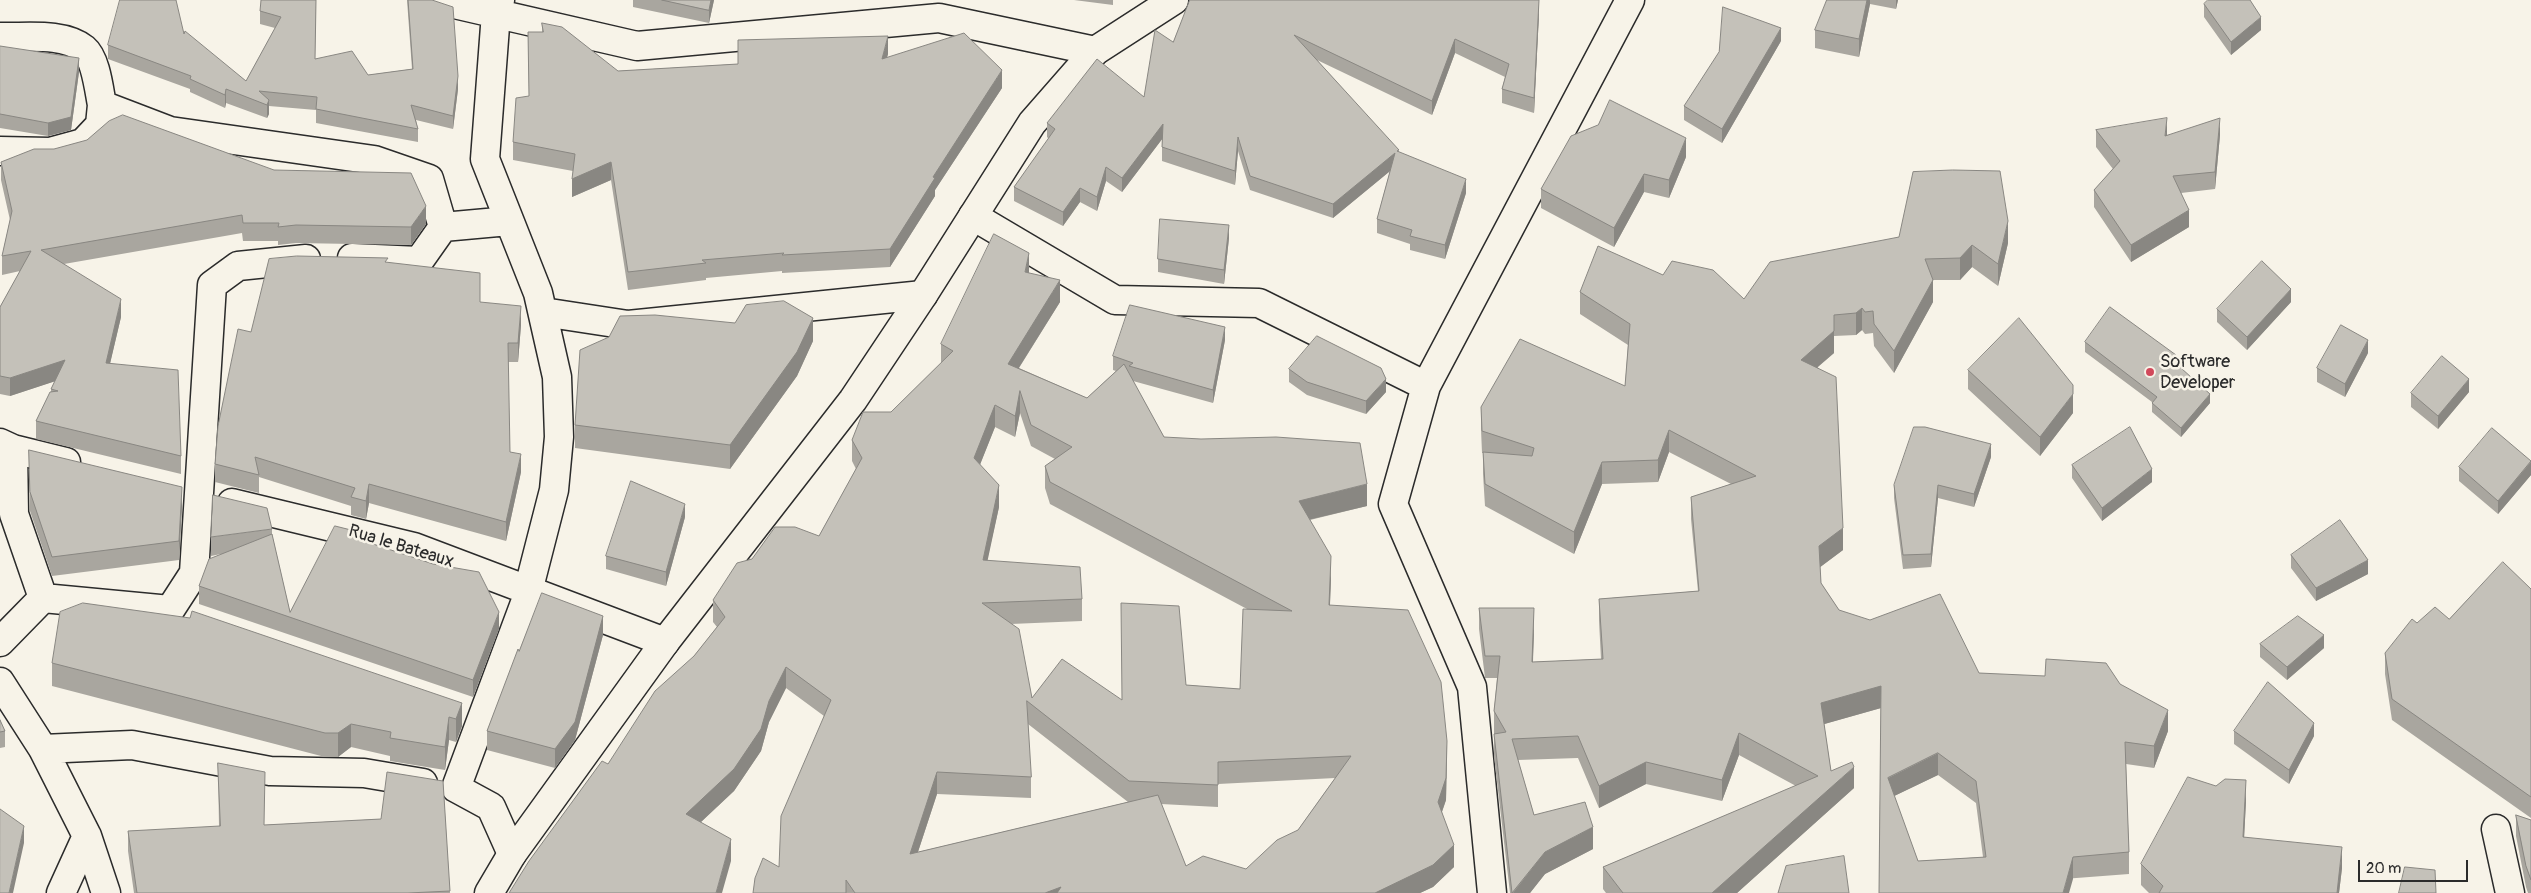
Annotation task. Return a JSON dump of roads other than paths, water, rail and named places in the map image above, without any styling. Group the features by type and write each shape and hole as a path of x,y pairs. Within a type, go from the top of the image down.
{"street":[{"path":"437,0 498,6 637,46 939,18 1095,51"},
{"path":"489,893 512,854 665,642 853,400 923,295 1032,123 1095,51 1174,0"},
{"path":"1485,890 1472,687 1392,504 1426,386 1630,0"},
{"path":"456,788 529,591 554,490 559,437 557,377 538,293 485,159 498,6"},
{"path":"0,37 63,40 85,50 95,69 102,105 100,125 83,143 50,152 0,151"},
{"path":"102,105 170,131 374,160 429,180 443,227"},
{"path":"973,216 1115,300 1259,303 1426,386"},
{"path":"170,610 194,574 212,284 238,266 296,259 419,261 443,227 509,221"},
{"path":"543,312 628,325 923,295"},
{"path":"44,598 14,514 6,446 87,467"},
{"name":"Rua le Bateaux","path":"170,488 414,547 665,642"},
{"path":"44,598 170,610 198,620"},
{"path":"0,642 44,598"},
{"path":"0,682 43,749 87,836 106,893"},
{"path":"455,708 483,717"},
{"path":"43,749 132,745 270,771 364,773 456,788 490,807 512,854"},
{"path":"2496,829 2510,893"},
{"path":"61,893 87,836"}],"place":[{"name":"Software Developer","path":"2150,372"}]}
